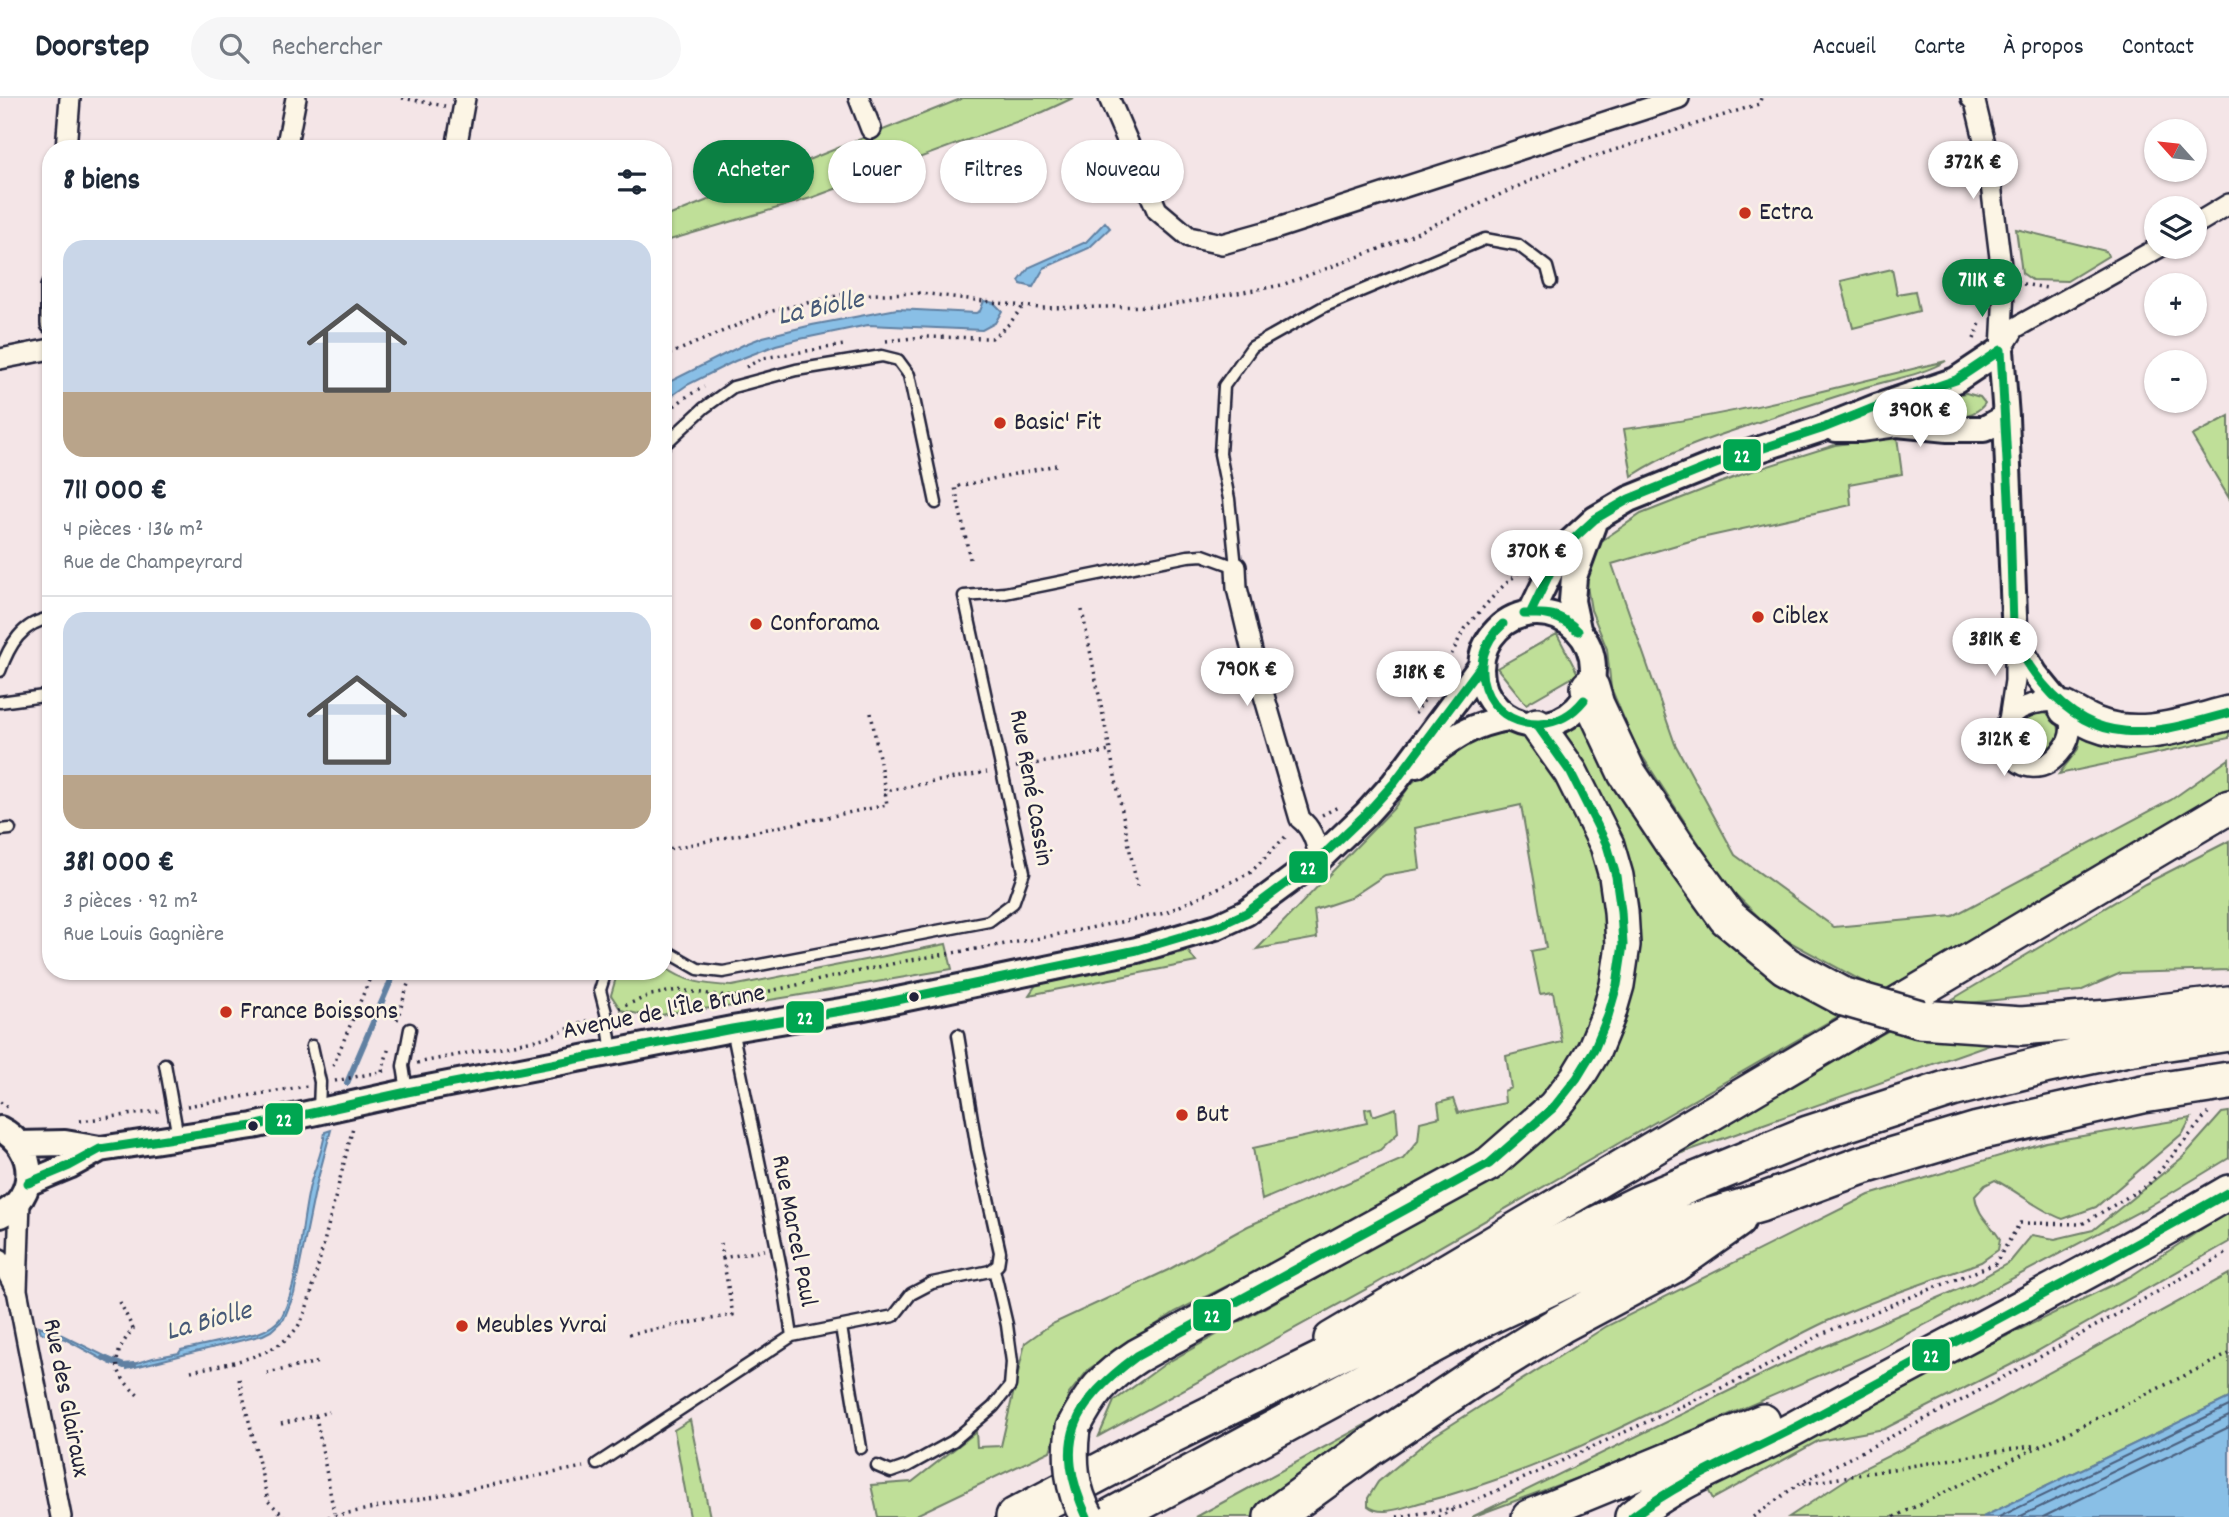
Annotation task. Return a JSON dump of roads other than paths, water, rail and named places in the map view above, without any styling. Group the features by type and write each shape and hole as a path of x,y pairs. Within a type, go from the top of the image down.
{"highway":[{"path":"1590,688 1595,705 1627,773 1727,917 1786,965 1844,997 1920,1019 2021,1026 2229,1005"},
{"path":"2061,705 2100,726 2122,732 2142,733 2229,713"},
{"path":"1087,1517 1080,1504 1070,1467 1073,1428 1085,1404 1100,1384 1137,1356 1489,1164 1554,1107 1594,1051 1617,985 1623,945 1616,876 1607,845 1571,773 1523,722"},
{"path":"1172,1434 2229,807"},
{"path":"1015,1517 1172,1434 1640,1204 1808,1135 1952,1088 2044,1065 2128,1047 2229,1032"},
{"path":"1112,1517 1469,1324 1677,1227 1760,1203 1860,1166 1978,1131 2143,1094 2229,1081"},
{"path":"1632,1517 1676,1486 1781,1436 1937,1350 2151,1238 2229,1192"},
{"path":"1273,1517 1473,1378 1560,1324 1672,1265 1760,1203"},
{"path":"1529,1517 1937,1350"}],"street":[{"path":"67,140 70,98"},
{"path":"288,140 296,98"},
{"path":"859,98 871,129"},
{"path":"1109,98 1157,211 1189,237 1223,244 1679,98"},
{"path":"1971,98 1975,102 1987,152 2003,297 2001,350 2015,640 2015,681 2005,742 2010,757 2017,762 2036,767 2055,758 2064,748 2070,736 2071,722 2061,705 2035,674 2015,640"},
{"path":"458,140 464,104"},
{"path":"2207,217 2229,204"},
{"path":"1531,612 1552,568 1569,543 1609,510 1641,493 1718,463 1955,380 2001,350 2015,328 2144,256"},
{"path":"2003,297 2040,315"},
{"path":"0,359 42,351"},
{"path":"1821,429 1861,429 1897,424 1984,429 2006,417"},
{"path":"1578,629 1572,601 1574,577 1595,521"},
{"path":"1236,567 1237,589 1256,668 1300,819 1314,820 1319,859"},
{"path":"1531,612 1548,613 1564,619 1578,629 1588,642 1594,673 1582,703 1569,715 1554,723 1523,722 1497,709 1482,682 1481,666 1484,650 1491,636 1502,624 1531,612"},
{"name":"Avenue de l'Île Brune","path":"11,1128 65,1143 100,1149 253,1126 407,1092 612,1052 859,1008 1138,950 1218,926 1246,914 1319,859 1366,814 1394,783 1481,666"},
{"path":"2009,720 2017,711 2028,705 2061,705"},
{"name":"Avenue de l'Île Brune","path":"1394,783 1458,734 1489,721 1523,722"},
{"path":"11,1128 26,1156 29,1169 16,1200"},
{"name":"Avenue de l'Île Brune","path":"16,1200 100,1149"},
{"name":"Rue des Glairaux","path":"16,1200 17,1290 61,1517"},
{"name":"Rue des Glairaux","path":"0,1259 17,1290"}],"lane":[{"path":"1236,567 1229,499 1220,454 1224,386 1252,347 1325,306 1485,239 1518,245 1546,267 1551,282"},
{"path":"672,438 704,408 733,387 796,370 882,356 898,360 909,375 936,503"},
{"name":"Rue René Cassin","path":"672,954 698,969 723,972 989,920 1013,903 1024,872 964,596 1005,593 1188,556 1203,555 1236,567"},
{"path":"0,671 8,651 24,629 42,619"},
{"path":"0,702 42,696"},
{"path":"603,980 600,990 612,1052"},
{"path":"407,1092 403,1066 410,1029"},
{"name":"Rue Marcel Paul","path":"597,1464 792,1336 783,1278 732,1029"},
{"path":"792,1336 894,1315 911,1294 932,1283 990,1271 998,1265 1000,1252 977,1149 958,1035"},
{"path":"312,1046 324,1082 319,1111"},
{"path":"165,1064 179,1138"},
{"path":"877,1466 891,1472 908,1466 953,1441 993,1407 1010,1386 1012,1362 1007,1325 993,1269"},
{"path":"841,1327 860,1448"}],"water":[{"path":"1105,222 1110,228 1089,248 1044,268 1033,287 1021,284 1019,281 1030,267 1086,242"},
{"path":"984,301 994,303 1002,311 995,323 982,330 868,325 776,345 735,361 672,396 672,380 763,337 897,309 980,311"},
{"path":"331,1130 316,1186 294,1294 284,1319 263,1335 127,1369 127,1366 179,1353 181,1350 258,1333 279,1320 289,1299 297,1267 310,1185 325,1132"},
{"path":"39,1326 111,1359 111,1364 65,1339 41,1333"},
{"path":"2229,1398 2229,1517 1983,1517"}],"waterway":[{"name":"La Biolle","path":"347,1083 391,980"},
{"name":"La Biolle","path":"104,1358 124,1366 134,1365"}],"place":[{"name":"Ectra","path":"1745,213"},
{"name":"Basic' Fit","path":"1000,423"},
{"name":"Ciblex","path":"1758,617"},
{"name":"Conforama","path":"756,624"},
{"name":"France Boissons","path":"226,1012"},
{"name":"But","path":"1182,1115"},
{"name":"Meubles Yvrai","path":"462,1326"}]}
